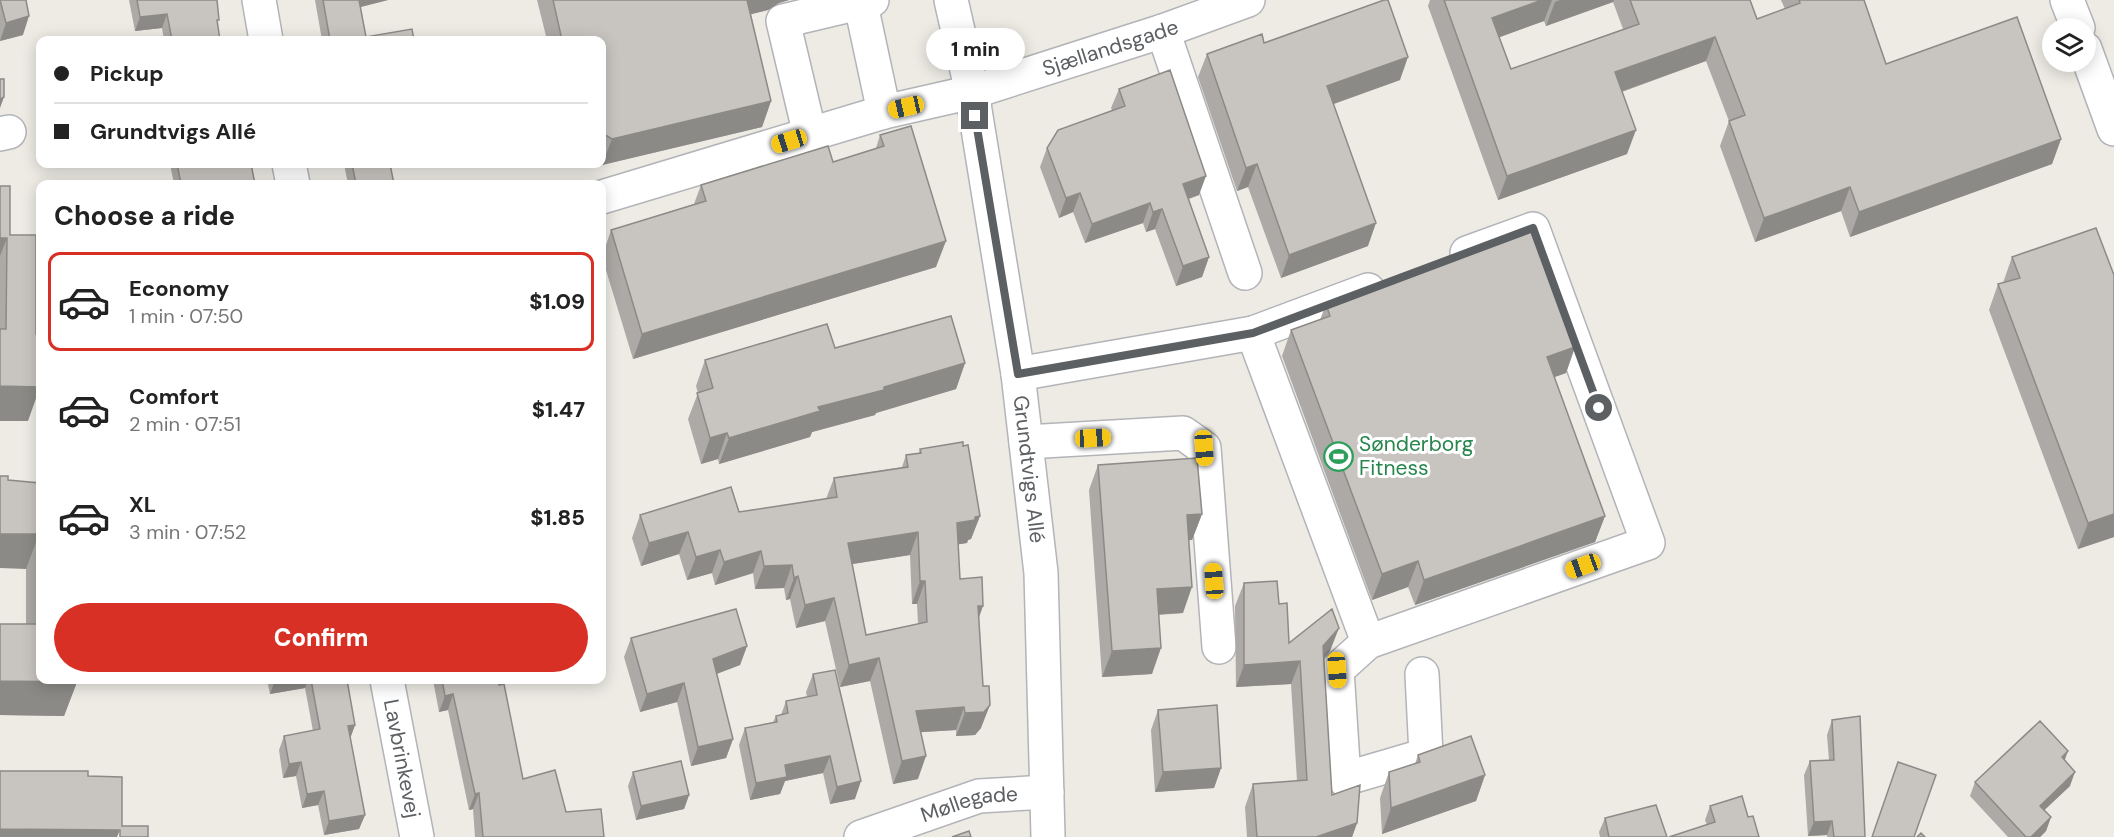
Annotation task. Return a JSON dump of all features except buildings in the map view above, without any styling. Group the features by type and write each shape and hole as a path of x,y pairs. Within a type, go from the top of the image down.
{"street":[{"path":"259,0 265,36"},
{"name":"Grundtvigs Allé","path":"951,0 972,93 1018,374 1026,442 1041,573 1047,837"},
{"name":"Sjællandsgade","path":"606,196 884,112 972,93 1163,31 1248,0"},
{"path":"2067,0 2074,18"},
{"path":"810,135 783,21 864,1 884,112"},
{"path":"1163,31 1245,273"},
{"path":"2093,72 2114,129"},
{"path":"1422,674 1426,755 1344,779 1337,670 1368,642 1648,543 1533,228 1444,262"},
{"path":"1018,374 1253,333 1399,279"},
{"path":"1253,333 1368,642"},
{"path":"1026,442 1183,434 1204,448 1219,647"},
{"name":"Lavbrinkevej","path":"388,684 417,837"},
{"name":"Møllegade","path":"861,837 979,796 1047,792"}],"place":[{"name":"Sønderborg Fitness","path":"1338,456"}],"route":[{"path":"975,116 1018,374 1253,333 1533,228 1599,408"}]}
